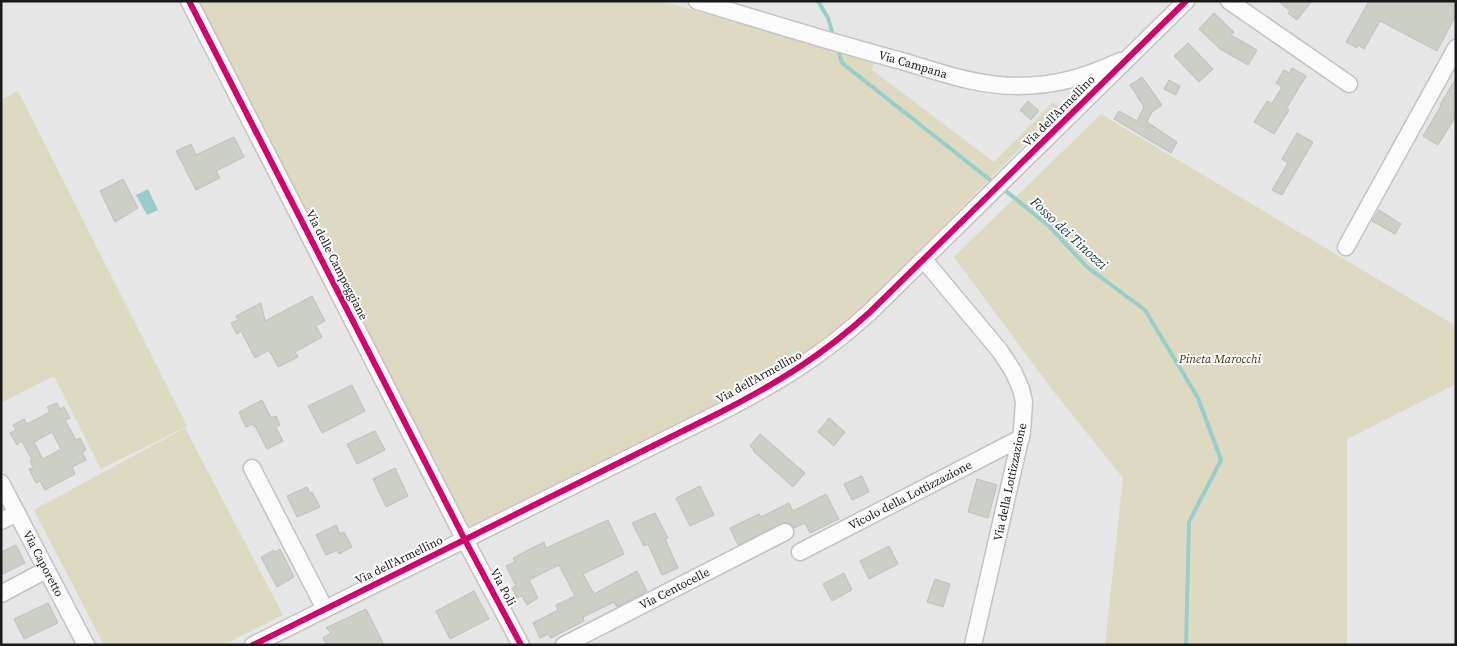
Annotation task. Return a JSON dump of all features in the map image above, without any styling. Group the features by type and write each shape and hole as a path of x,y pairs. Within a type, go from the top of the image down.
{"street":[{"name":"Via delle Campeggiane","path":"189,1 465,540"},
{"name":"Via Campana","path":"697,1 850,47 984,83 1012,86 1041,85 1075,79 1093,74 1131,56"},
{"name":"Via dell'Armellino","path":"254,645 734,405 789,375 820,355 848,332 924,260 1186,1"},
{"path":"1229,1 1349,84"},
{"path":"1346,247 1456,48"},
{"name":"Via della Lottizzazione","path":"924,260 1000,351 1013,371 1021,389 1025,407 1021,438 974,645"},
{"name":"Vicolo della Lottizzazione","path":"800,552 1021,438"},
{"path":"252,468 320,611"},
{"name":"Via Caporetto","path":"1,483 86,645"},
{"path":"249,485 320,611"},
{"path":"1,521 17,513"},
{"name":"Via Centocelle","path":"564,645 785,532"},
{"name":"Via Poli","path":"465,540 521,645"},
{"path":"1,594 46,570"}],"green space":[{"path":"192,1 662,1 874,62 872,70 994,162 1053,102 1060,108 830,341 748,396 466,528"},
{"path":"18,91 187,426 101,469 54,376 1,403 1,100"},
{"name":"Pineta Marocchi","path":"1101,114 1456,326 1456,384 1347,439 1347,645 1105,645 1123,478 1051,388 954,257"},
{"path":"185,428 283,615 223,645 104,645 34,510"}],"water":[{"path":"148,189 158,210 147,215 136,195"}],"building":[{"path":"1278,1 1312,1 1297,20"},
{"path":"1369,1 1456,1 1456,15 1437,51 1380,21 1364,49 1358,45 1357,48 1346,42"},
{"path":"1214,13 1234,32 1231,35 1257,50 1248,65 1220,49 1199,29"},
{"path":"1188,43 1213,69 1199,82 1174,56"},
{"path":"1292,68 1306,76 1286,109 1289,110 1274,134 1254,122 1267,101 1272,103 1282,87 1276,83 1284,70 1289,73"},
{"path":"1142,77 1162,105 1152,112 1147,122 1177,142 1171,153 1114,119 1119,111 1137,121 1144,107 1130,85"},
{"path":"1456,78 1456,116 1438,145 1423,136"},
{"path":"1169,80 1180,86 1176,95 1164,89"},
{"path":"1028,101 1039,111 1031,120 1020,110"},
{"path":"1297,133 1313,142 1282,195 1272,190 1288,163 1282,159"},
{"path":"234,137 244,157 216,171 220,178 196,190 176,151 191,144 196,155"},
{"path":"123,179 138,208 115,222 100,191"},
{"path":"1379,210 1401,224 1395,234 1372,221"},
{"path":"312,296 325,321 316,326 322,337 295,352 298,357 278,367 269,350 255,358 241,331 237,334 231,323 238,320 236,316 261,303 265,321"},
{"path":"352,385 365,411 322,433 308,406"},
{"path":"262,400 271,418 276,416 280,425 276,427 283,441 267,449 255,426 253,424 246,427 239,412"},
{"path":"57,403 60,409 64,407 70,418 65,420 76,440 80,438 86,450 82,452 86,460 72,467 75,474 45,490 40,481 36,483 29,469 33,468 30,461 32,460 22,441 17,445 10,433 16,430 13,425 24,419 27,424 50,412 47,407","holes":["52,432 61,449 43,459 34,442"]},
{"path":"829,418 845,432 834,446 818,432"},
{"path":"375,431 385,450 357,464 347,444"},
{"path":"760,434 805,473 793,487 753,451 754,449 750,446"},
{"path":"395,468 408,496 386,507 373,479"},
{"path":"862,476 869,492 852,500 844,484"},
{"path":"977,479 997,485 988,518 968,512"},
{"path":"700,486 714,515 690,526 676,498"},
{"path":"307,487 320,507 297,517 287,496"},
{"path":"826,494 839,519 810,533 805,523 794,528 791,524 785,522 738,545 730,528 759,514 761,517 789,503 793,511"},
{"path":"655,513 668,538 665,539 678,568 662,575 648,544 644,546 632,523"},
{"path":"608,520 624,554 583,574 594,594 637,571 647,591 617,607 614,602 583,617 584,621 551,638 548,634 540,638 533,623 558,610 556,605 575,596 559,565 529,580 538,598 527,605 522,596 517,598 512,588 516,586 506,566 515,562 513,558 544,542 546,548"},
{"path":"336,525 340,534 344,532 352,547 339,554 337,550 326,555 316,535"},
{"path":"16,545 25,563 1,575 1,552"},
{"path":"889,546 898,564 869,579 860,561"},
{"path":"280,549 294,577 277,587 261,557"},
{"path":"844,573 852,590 832,601 823,584"},
{"path":"935,579 950,584 943,607 927,602"},
{"path":"474,591 489,619 450,639 436,611"},
{"path":"48,603 58,623 24,639 14,619"},
{"path":"366,609 384,645 327,645 323,638 331,633 326,628"}],"waterway":[{"name":"Fosso dei Tinozzi","path":"818,1 828,18 834,38"},
{"name":"Fosso dei Tinozzi","path":"838,49 842,63 994,183"},
{"name":"Fosso dei Tinozzi","path":"1002,188 1049,226 1087,267 1145,310 1198,398 1221,460 1189,522 1186,645"}],"cycle path":[{"path":"189,1 465,540 521,645"},
{"path":"253,645 719,413 798,368 834,342 870,312 1186,1"}]}
